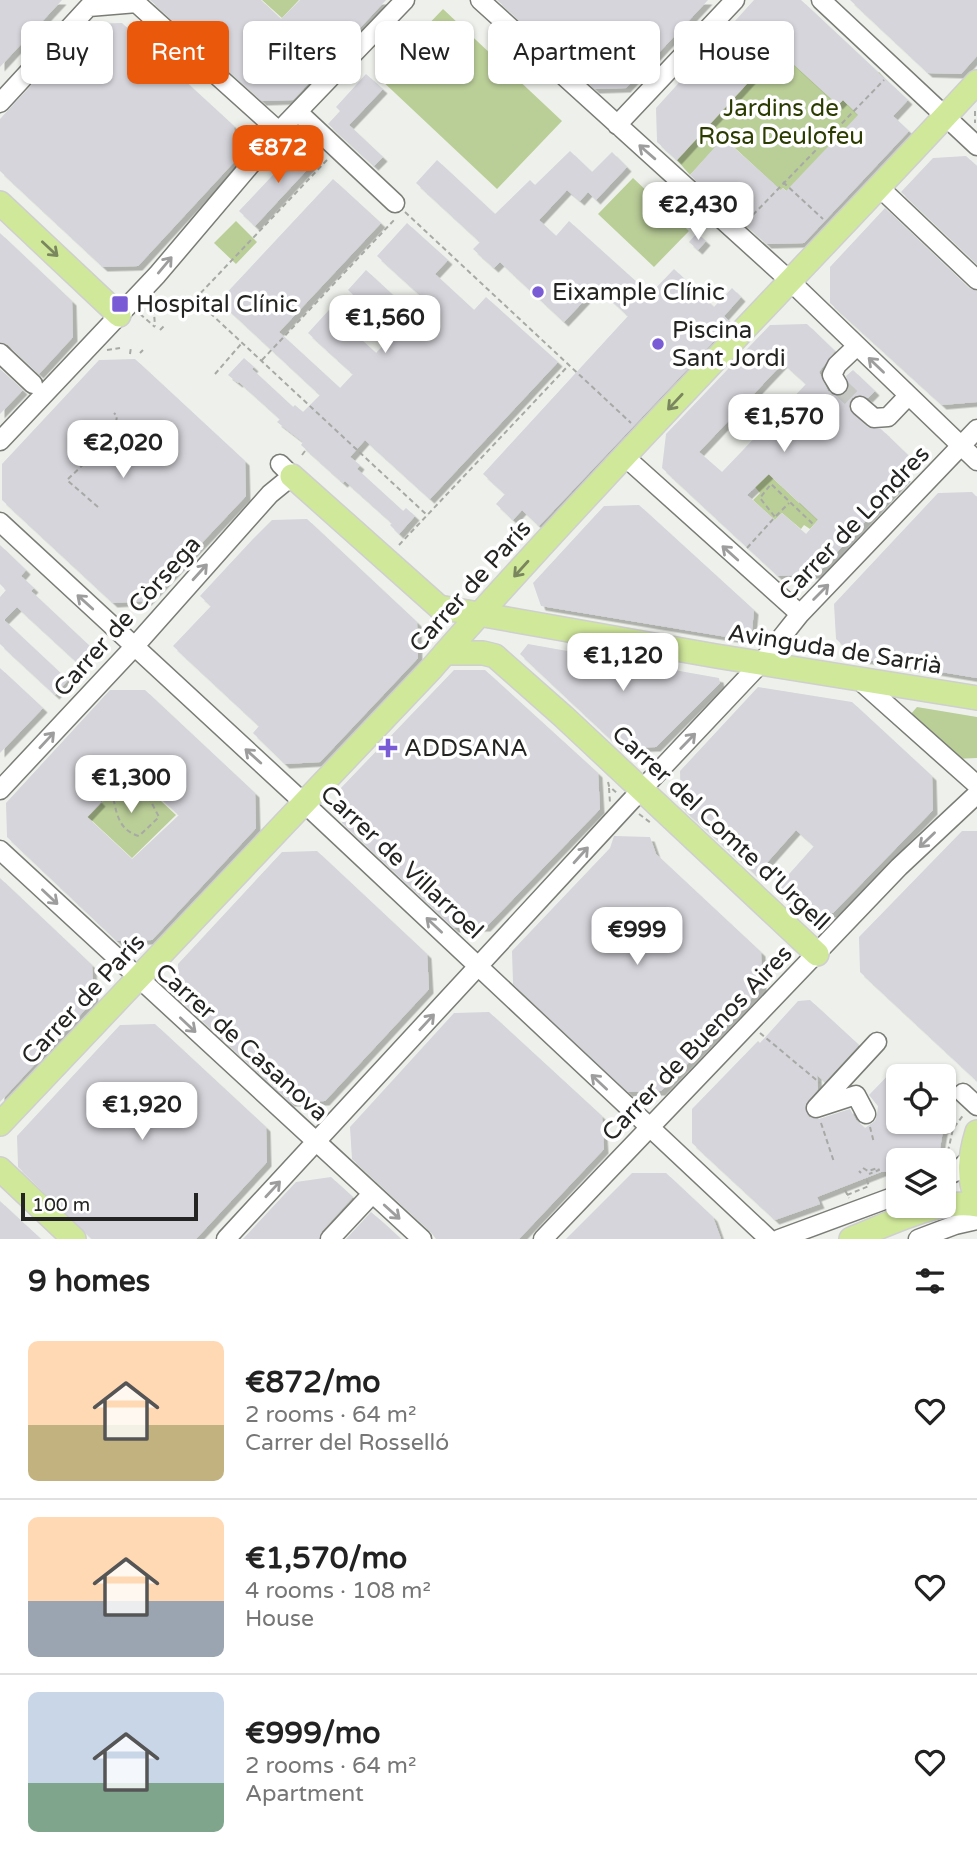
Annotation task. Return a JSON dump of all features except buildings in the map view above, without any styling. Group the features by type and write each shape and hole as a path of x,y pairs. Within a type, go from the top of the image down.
{"main road":[{"name":"Carrer de París","path":"0,1124 303,802 439,650 478,614 977,82"},
{"path":"0,203 119,315"},
{"path":"286,470 434,612 439,650 495,656 497,633 502,619"},
{"path":"434,612 478,614"},
{"name":"Avinguda de Sarrià","path":"478,614 977,698"},
{"name":"Carrer del Comte d'Urgell","path":"495,656 817,954"},
{"path":"956,1205 977,1202 970,1165 972,1118"},
{"path":"956,1182 970,1165"},
{"path":"0,1169 74,1239"},
{"path":"851,1239 887,1233 911,1218"}],"street":[{"path":"0,442 161,271 296,110 405,0"},
{"path":"481,0 789,280 977,461"},
{"path":"617,125 735,0"},
{"path":"821,0 977,146"},
{"path":"0,103 92,4 134,2 273,126"},
{"path":"255,110 296,110 395,203"},
{"path":"243,163 273,126 296,110"},
{"path":"878,186 977,280"},
{"path":"838,385 832,375 837,365 857,346"},
{"path":"0,353 33,384"},
{"path":"860,406 874,418 888,417 908,396"},
{"name":"Carrer de Londres","path":"226,1239 761,663 800,614 977,429"},
{"path":"624,456 800,614"},
{"name":"Carrer de Còrsega","path":"0,790 134,647 270,494 286,470"},
{"name":"Carrer de Villarroel","path":"0,522 769,1239"},
{"path":"858,679 977,785"},
{"name":"Carrer de Buenos Aires","path":"543,1239 899,867 977,794"},
{"name":"Carrer de Casanova","path":"0,850 422,1239"},
{"path":"816,1108 877,1041"},
{"path":"963,1093 972,1118"},
{"path":"816,1108 856,1095 866,1114"},
{"path":"956,1172 970,1165"},
{"path":"779,1239 851,1201 886,1192"},
{"path":"330,1239 372,1194"},
{"path":"851,1201 887,1233"},
{"path":"918,1239 977,1220"}],"path":[{"path":"744,224 894,69"},
{"path":"338,149 195,299 428,516"},
{"path":"783,182 824,221"},
{"path":"261,361 403,211 633,425"},
{"path":"153,299 155,327"},
{"path":"160,330 164,326"},
{"path":"215,374 242,343"},
{"path":"130,354 131,346"},
{"path":"109,349 120,348"},
{"path":"399,545 569,365"},
{"path":"98,507 67,480 114,435 117,416 114,413"},
{"path":"302,455 305,450"},
{"path":"775,517 760,498 771,484 814,525"},
{"path":"744,551 790,502"},
{"path":"434,612 439,650"},
{"path":"113,780 119,778 129,779 143,788 159,817 139,836 129,834 120,825 111,787 119,778"},
{"name":"Carrer del Comte d'Urgell","path":"609,786 610,807"},
{"path":"759,1032 831,1092"},
{"path":"816,1108 834,1162"},
{"path":"949,1148 953,1129 972,1118"},
{"path":"861,1171 878,1168 879,1170 869,1174"},
{"path":"845,1190 851,1201 869,1186 866,1178"}],"green space":[{"path":"262,0 299,0 282,18"},
{"path":"443,9 456,21 432,21"},
{"path":"474,38 488,51 488,84 523,84 562,121 497,189 385,84 474,84"},
{"name":"Jardins de Rosa Deulofeu","path":"794,65 838,105 843,100 848,105 879,72 891,85 822,223 783,188 747,227 740,221 774,184 724,138 690,175 677,160 747,84 794,84"},
{"path":"633,178 689,231 654,267 598,214"},
{"path":"236,221 257,242 236,264 214,243"},
{"path":"767,473 799,503 808,493 818,520 810,529 804,525 801,529 782,513 775,520 753,500 760,493 755,487"},
{"path":"917,707 977,717 977,758 955,759 910,715"},
{"path":"131,773 176,815 132,858 88,817"}],"tunnel":[{"path":"838,385 860,406"}],"place":[{"name":"Eixample Clínic","path":"538,292"},
{"name":"Hospital Clínic","path":"120,304"},
{"name":"Piscina Sant Jordi","path":"658,344"},
{"name":"ADDSANA","path":"388,748"}]}
